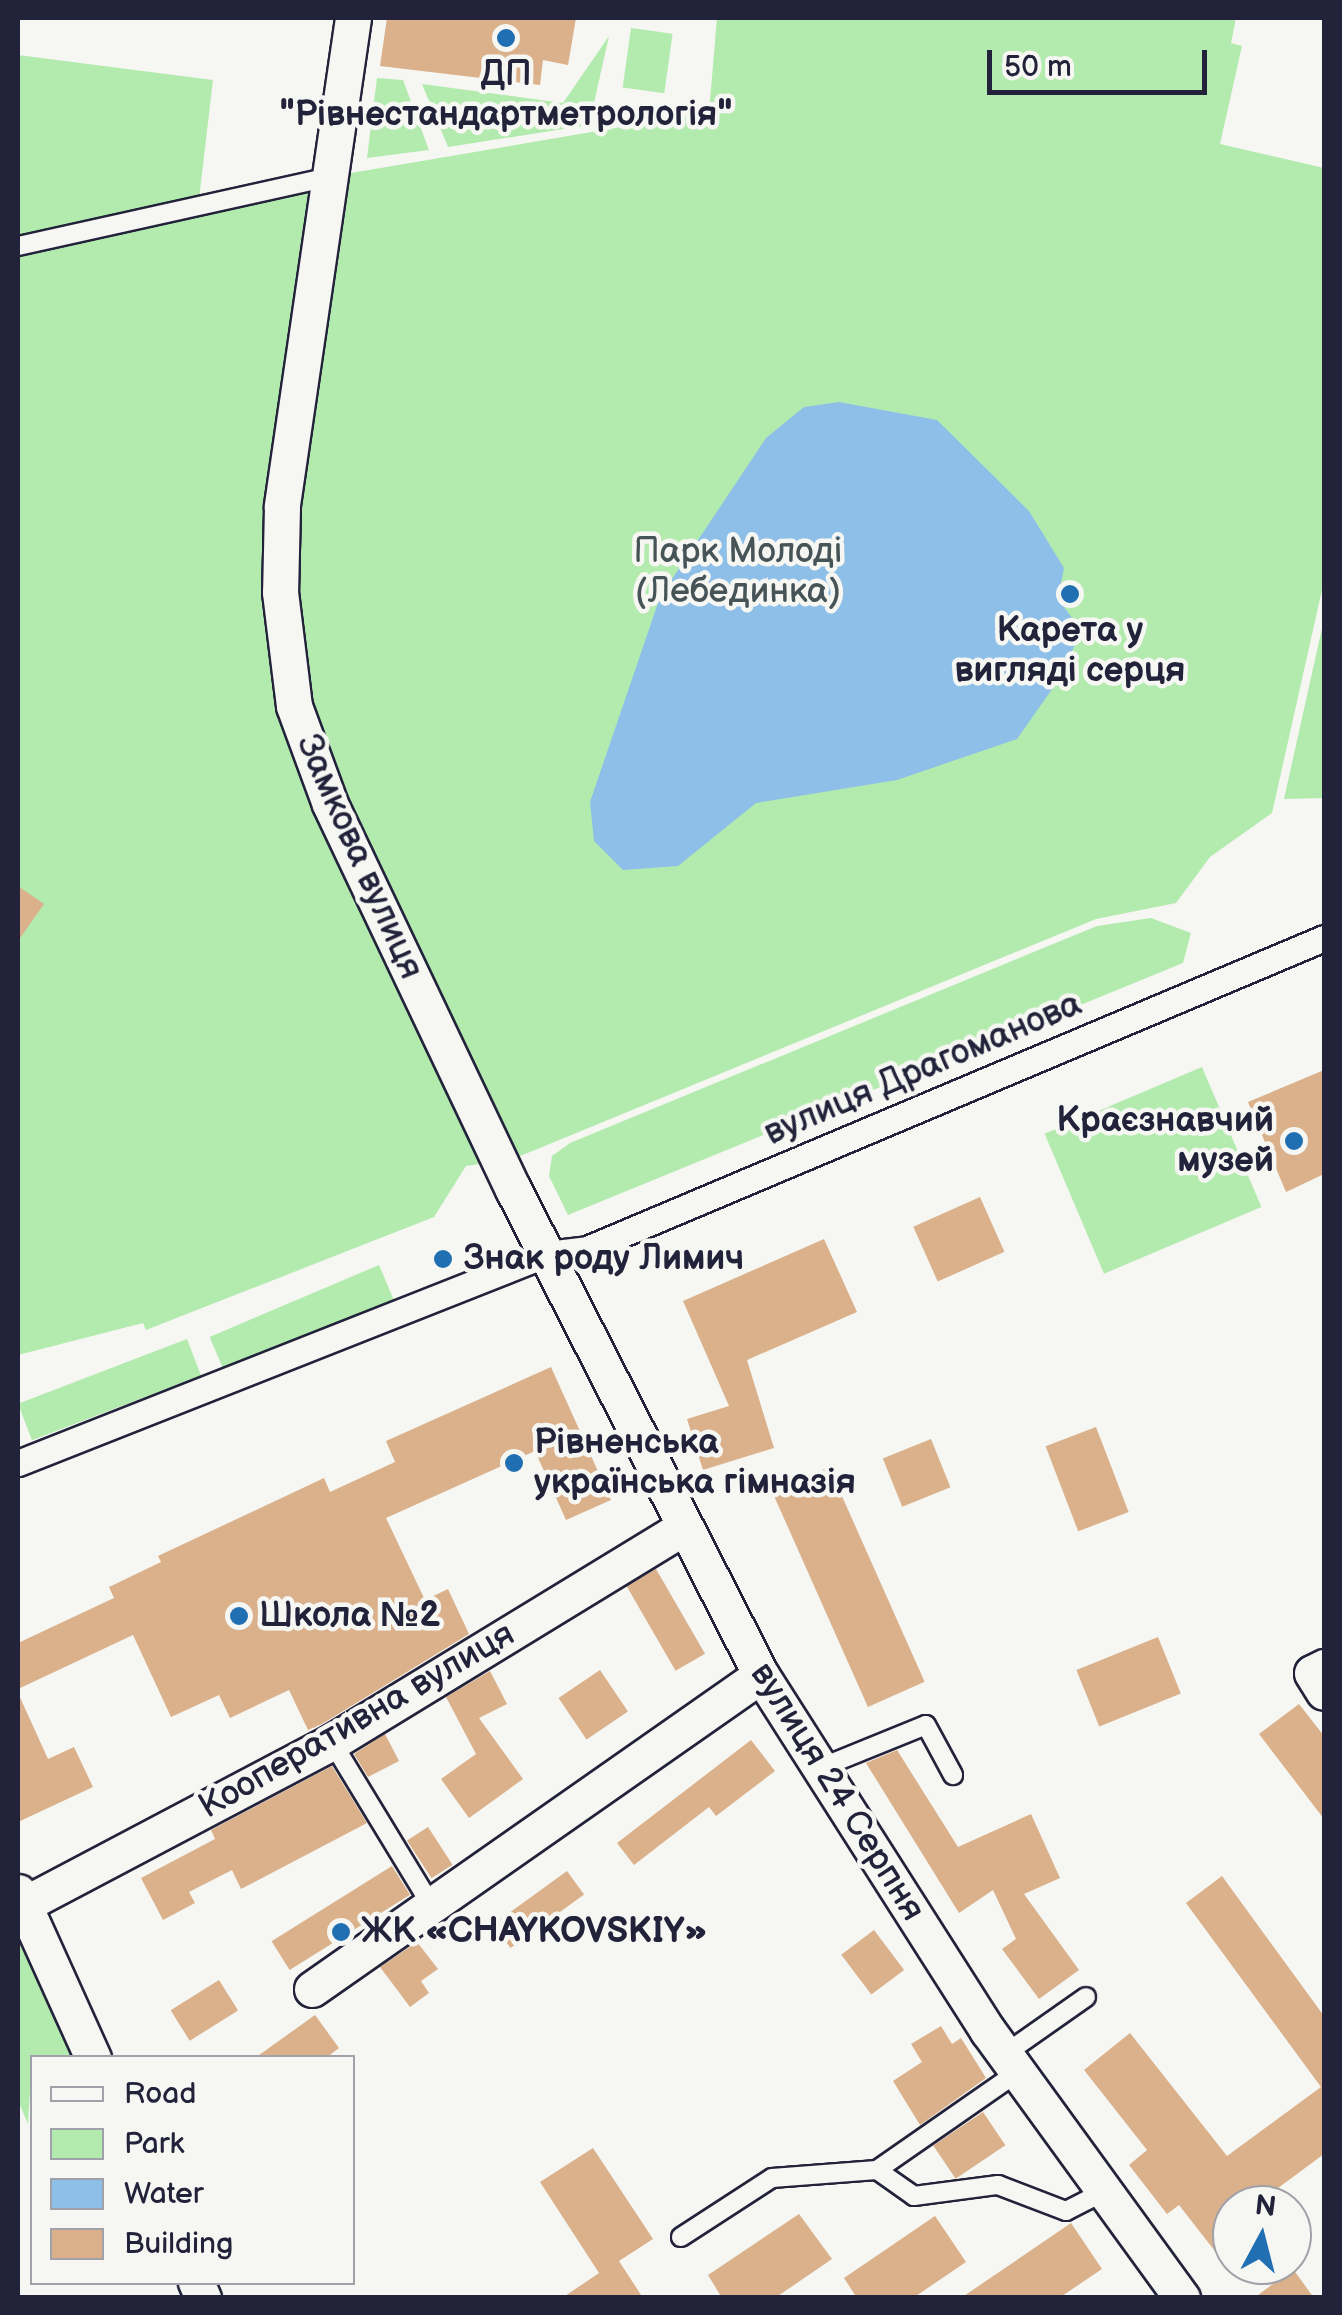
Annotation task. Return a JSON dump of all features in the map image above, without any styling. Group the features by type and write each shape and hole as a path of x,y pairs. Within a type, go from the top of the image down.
{"street":[{"name":"Замкова вулиця","path":"353,18 282,506 280,592 294,706 330,804 547,1254"},
{"name":"вулиця Драгоманова","path":"18,1463 547,1254 586,1249 1324,938"},
{"name":"вулиця 24 Серпня","path":"547,1254 762,1675 1012,2063 1182,2298"},
{"name":"Кооперативна вулиця","path":"20,1900 332,1742 684,1527"},
{"path":"1324,1668 1312,1673 1324,1692"},
{"path":"312,1990 762,1675"},
{"path":"20,1900 92,2055"}],"lane":[{"path":"18,246 328,177"},
{"path":"820,1768 926,1725 953,1775"},
{"path":"332,1742 431,1905"},
{"path":"681,2237 772,2178 877,2170 1012,2063 1086,1997"},
{"path":"877,2170 914,2196 998,2185 1066,2211 1105,2191"}],"green space":[{"name":"Парк Молоді (Лебединка)","path":"717,18 1236,18 1231,43 1242,46 1220,144 1324,168 1324,581 1272,813 1210,857 1176,903 1096,919 513,1159 466,1166 434,1217 146,1330 143,1323 18,1355 18,55 213,80 199,199 709,112"},
{"path":"631,28 673,34 664,93 623,87"},
{"path":"609,36 589,125 448,147 422,84 563,103"},
{"path":"377,78 403,80 429,150 367,158"},
{"path":"1324,619 1324,798 1284,799"},
{"path":"1151,918 1191,933 1183,963 568,1215 549,1176 552,1156 570,1143 1097,926"},
{"path":"1202,1067 1261,1207 1104,1274 1045,1134"},
{"path":"379,1265 395,1302 225,1374 210,1337"},
{"path":"187,1339 201,1375 32,1440 18,1404"},
{"path":"18,1940 71,2055 30,2055 28,2124 18,2101"}],"water":[{"path":"839,402 937,420 1029,511 1064,568 1058,599 1081,630 1062,675 1017,739 897,780 756,803 678,866 623,870 594,841 590,802 660,597 766,438 804,407"}],"building":[{"name":"ДП \"Рівнестандартметрологія\"","path":"387,18 576,18 568,65 543,60 540,85 380,66"},
{"path":"18,886 44,904 18,941"},
{"name":"Краєзнавчий музей","path":"1324,1070 1324,1174 1286,1192 1248,1102"},
{"path":"980,1197 1004,1252 938,1282 913,1227"},
{"path":"824,1239 857,1312 747,1360 774,1448 703,1470 687,1419 729,1406 683,1301"},
{"path":"551,1367 611,1500 566,1520 535,1451 386,1518 425,1600 448,1589 469,1634 322,1724 308,1730 289,1690 230,1718 219,1695 171,1717 133,1635 18,1689 18,1643 114,1598 109,1587 161,1562 158,1556 324,1478 330,1492 395,1462 386,1441"},
{"path":"1096,1427 1129,1512 1078,1531 1046,1446"},
{"path":"931,1439 950,1487 902,1507 883,1458"},
{"path":"829,1467 925,1682 868,1707 772,1492"},
{"path":"656,1569 705,1654 676,1671 627,1586"},
{"path":"1158,1637 1181,1694 1099,1727 1076,1670"},
{"path":"600,1670 628,1711 587,1739 559,1698"},
{"path":"490,1671 507,1704 479,1718 523,1779 469,1818 441,1779 476,1754 446,1697"},
{"path":"18,1693 48,1759 74,1747 93,1787 18,1822"},
{"path":"1299,1704 1324,1736 1324,1819 1259,1734"},
{"path":"385,1734 399,1761 368,1777 354,1754"},
{"path":"751,1740 775,1771 716,1816 709,1807 634,1865 617,1843"},
{"path":"897,1750 958,1847 1031,1814 1060,1878 1024,1894 1079,1970 1039,1999 1002,1949 1016,1939 993,1890 959,1913 866,1763"},
{"path":"332,1766 367,1823 241,1889 232,1870 189,1892 195,1903 163,1920 141,1878 215,1839 211,1830"},
{"path":"428,1827 453,1865 432,1878 407,1841"},
{"path":"392,1866 410,1895 290,1970 272,1941"},
{"path":"567,1871 584,1894 510,1948 493,1924"},
{"path":"1222,1876 1324,2016 1324,2154 1282,2185 1212,2185 1212,2247 1179,2205 1167,2214 1129,2165 1147,2150 1084,2070 1130,2033 1227,2156 1321,2087 1186,1903"},
{"path":"874,1930 904,1970 871,1995 841,1955"},
{"path":"417,1942 438,1969 421,1981 429,1993 410,2007 380,1967"},
{"path":"219,1980 238,2011 190,2041 171,2010"},
{"path":"315,2015 339,2048 330,2055 259,2055"},
{"path":"941,2026 952,2044 961,2038 986,2078 920,2125 893,2081 922,2062 911,2044"},
{"path":"983,2112 1005,2145 956,2179 933,2146"},
{"path":"593,2148 653,2239 619,2261 643,2298 562,2298 599,2273 540,2182"},
{"path":"799,2214 832,2259 775,2298 722,2298 708,2275"},
{"path":"935,2216 966,2262 913,2298 857,2298 844,2278"},
{"path":"1071,2223 1102,2269 1059,2298 961,2298"},
{"path":"1271,2285 1305,2285 1314,2298 1254,2298"}],"place":[{"name":"ДП \"Рівнестандартметрологія\"","path":"506,38"},
{"name":"Карета у вигляді серця","path":"1070,594"},
{"name":"Краєзнавчий музей","path":"1294,1141"},
{"name":"Знак роду Лимич","path":"443,1259"},
{"name":"Рівненська українська гімназія","path":"514,1463"},
{"name":"Школа №2","path":"239,1616"},
{"name":"ЖК «CHAYKOVSKIY»","path":"341,1932"}]}
